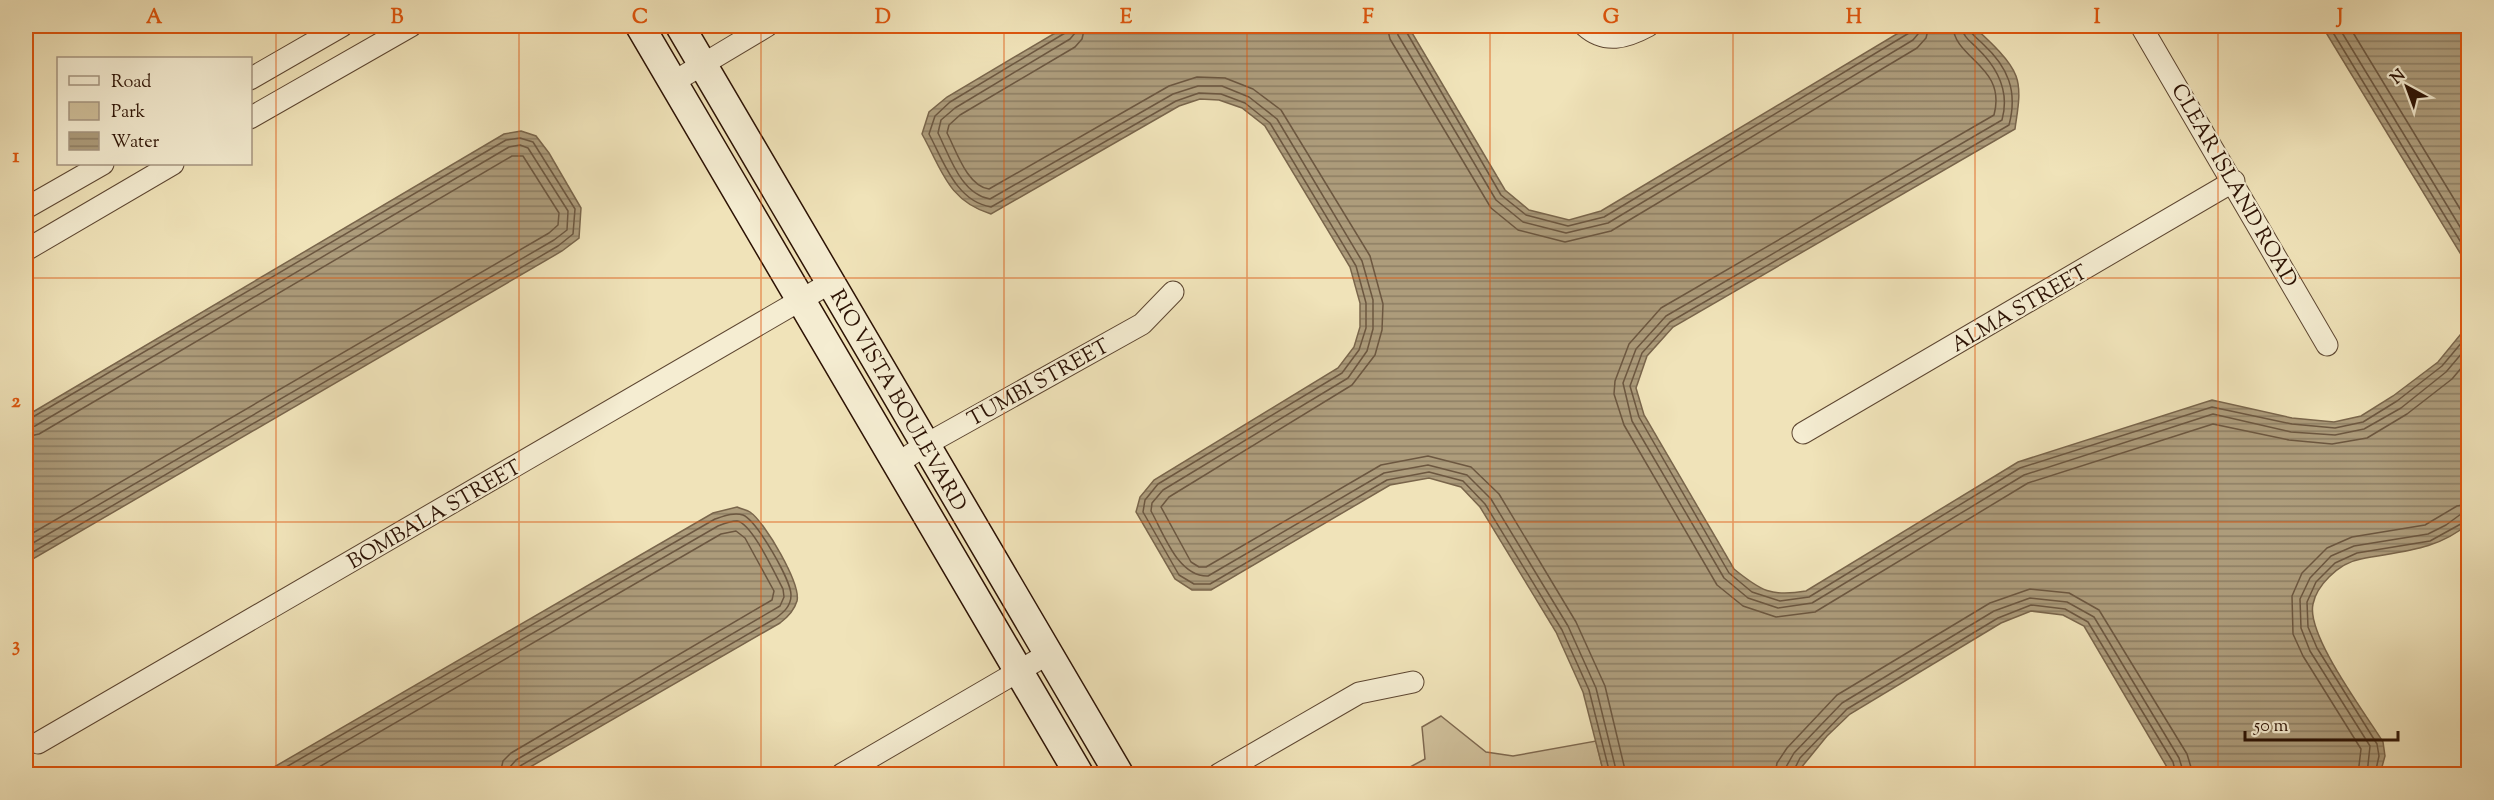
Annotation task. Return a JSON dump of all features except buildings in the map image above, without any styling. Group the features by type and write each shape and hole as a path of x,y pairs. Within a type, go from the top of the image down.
{"street":[{"path":"252,78 342,26"},
{"path":"252,117 411,26"},
{"name":"RIO VISTA BOULEVARD","path":"640,26 675,81 1079,774"},
{"name":"RIO VISTA BOULEVARD","path":"680,26 1119,774"},
{"path":"675,81 767,26"},
{"path":"1585,26 1599,35 1620,38 1648,26"},
{"name":"CLEAR ISLAND ROAD","path":"2141,26 2327,345"},
{"path":"26,208 102,165"},
{"path":"26,250 171,165"},
{"name":"ALMA STREET","path":"1803,433 2234,182"},
{"name":"BOMBALA STREET","path":"38,743 830,283"},
{"name":"TUMBI STREET","path":"897,464 925,445 1142,324 1173,292"},
{"path":"842,774 1048,654"},
{"path":"1219,774 1359,693 1413,681"}],"green space":[{"path":"1441,716 1486,752 1513,756 1596,741 1604,774 1397,774 1425,759 1422,727"}],"water":[{"path":"1067,26 1408,26 1505,190 1529,210 1569,220 1601,211 1910,26 1973,26 2003,56 2016,76 2019,96 2015,129 1673,327 1647,356 1636,388 1644,415 1734,569 1759,587 1775,592 1794,593 1806,591 2018,462 2212,400 2292,418 2334,422 2361,416 2393,396 2438,362 2465,329 2468,320 2468,524 2456,533 2431,545 2348,563 2326,580 2313,604 2313,618 2327,654 2383,742 2385,756 2380,774 2171,774 2084,626 2063,615 2031,611 2001,623 1850,714 1827,736 1796,774 1604,774 1583,692 1556,632 1480,507 1461,487 1429,478 1390,485 1211,590 1192,590 1175,579 1136,512 1140,497 1154,480 1338,368 1354,347 1360,327 1360,303 1350,267 1265,126 1242,108 1219,100 1200,99 1179,106 991,214 965,201 948,183 922,134 929,112 947,97"},
{"path":"2322,26 2468,26 2468,266"},
{"path":"521,131 536,136 549,153 581,208 579,238 562,251 26,563 26,416 504,134"},
{"path":"737,507 750,512 756,518 773,540 788,568 797,593 797,601 790,614 780,623 518,774 262,774 713,513"}]}
